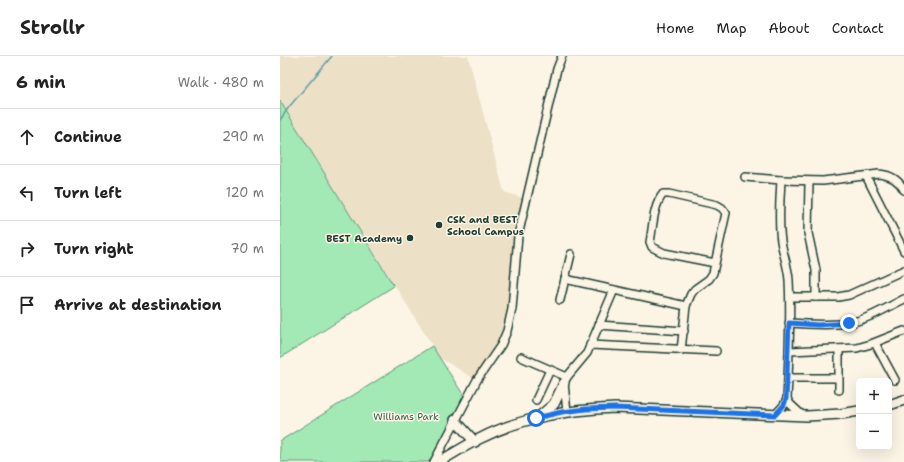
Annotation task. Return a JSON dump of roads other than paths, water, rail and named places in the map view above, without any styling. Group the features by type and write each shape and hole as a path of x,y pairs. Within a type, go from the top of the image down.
{"main road":[{"path":"536,418 546,412 554,404 566,380"},
{"path":"892,403 904,400"},
{"path":"439,462 506,427 536,418 586,409 615,408 803,416 841,414 856,412"},
{"path":"455,420 475,442"}],"street":[{"path":"434,462 477,380 501,345 507,332 512,309 518,236 562,56"},
{"path":"745,177 808,182 886,174 895,179 904,190"},
{"path":"866,176 904,251"},
{"path":"775,415 784,405 786,399 789,351 790,297 787,265 781,242 781,180"},
{"path":"808,182 808,234 816,270 816,297"},
{"path":"681,350 686,306 691,294 709,279 713,273 726,213 717,205 663,194 660,197 656,207 650,242 652,247 664,253 715,262"},
{"path":"560,300 571,254"},
{"path":"790,297 838,297 849,295 904,270"},
{"path":"565,279 686,306"},
{"path":"567,412 566,380 587,353 614,290"},
{"path":"789,323 818,325 849,323 869,317 904,299"},
{"path":"599,325 684,331"},
{"path":"789,351 857,348 904,332"},
{"path":"875,343 895,380"},
{"path":"590,345 716,351"},
{"path":"839,349 839,390"},
{"path":"521,357 550,370 566,380"},
{"path":"536,400 550,370"},
{"path":"788,378 838,378"},
{"path":"786,399 803,416"}],"waterway":[{"path":"280,120 289,107 332,56"}],"place":[{"name":"CSK and BEST School Campus","path":"439,225"},
{"name":"BEST Academy","path":"410,238"}],"park label":[{"name":"Williams Park","path":"406,416"}]}
